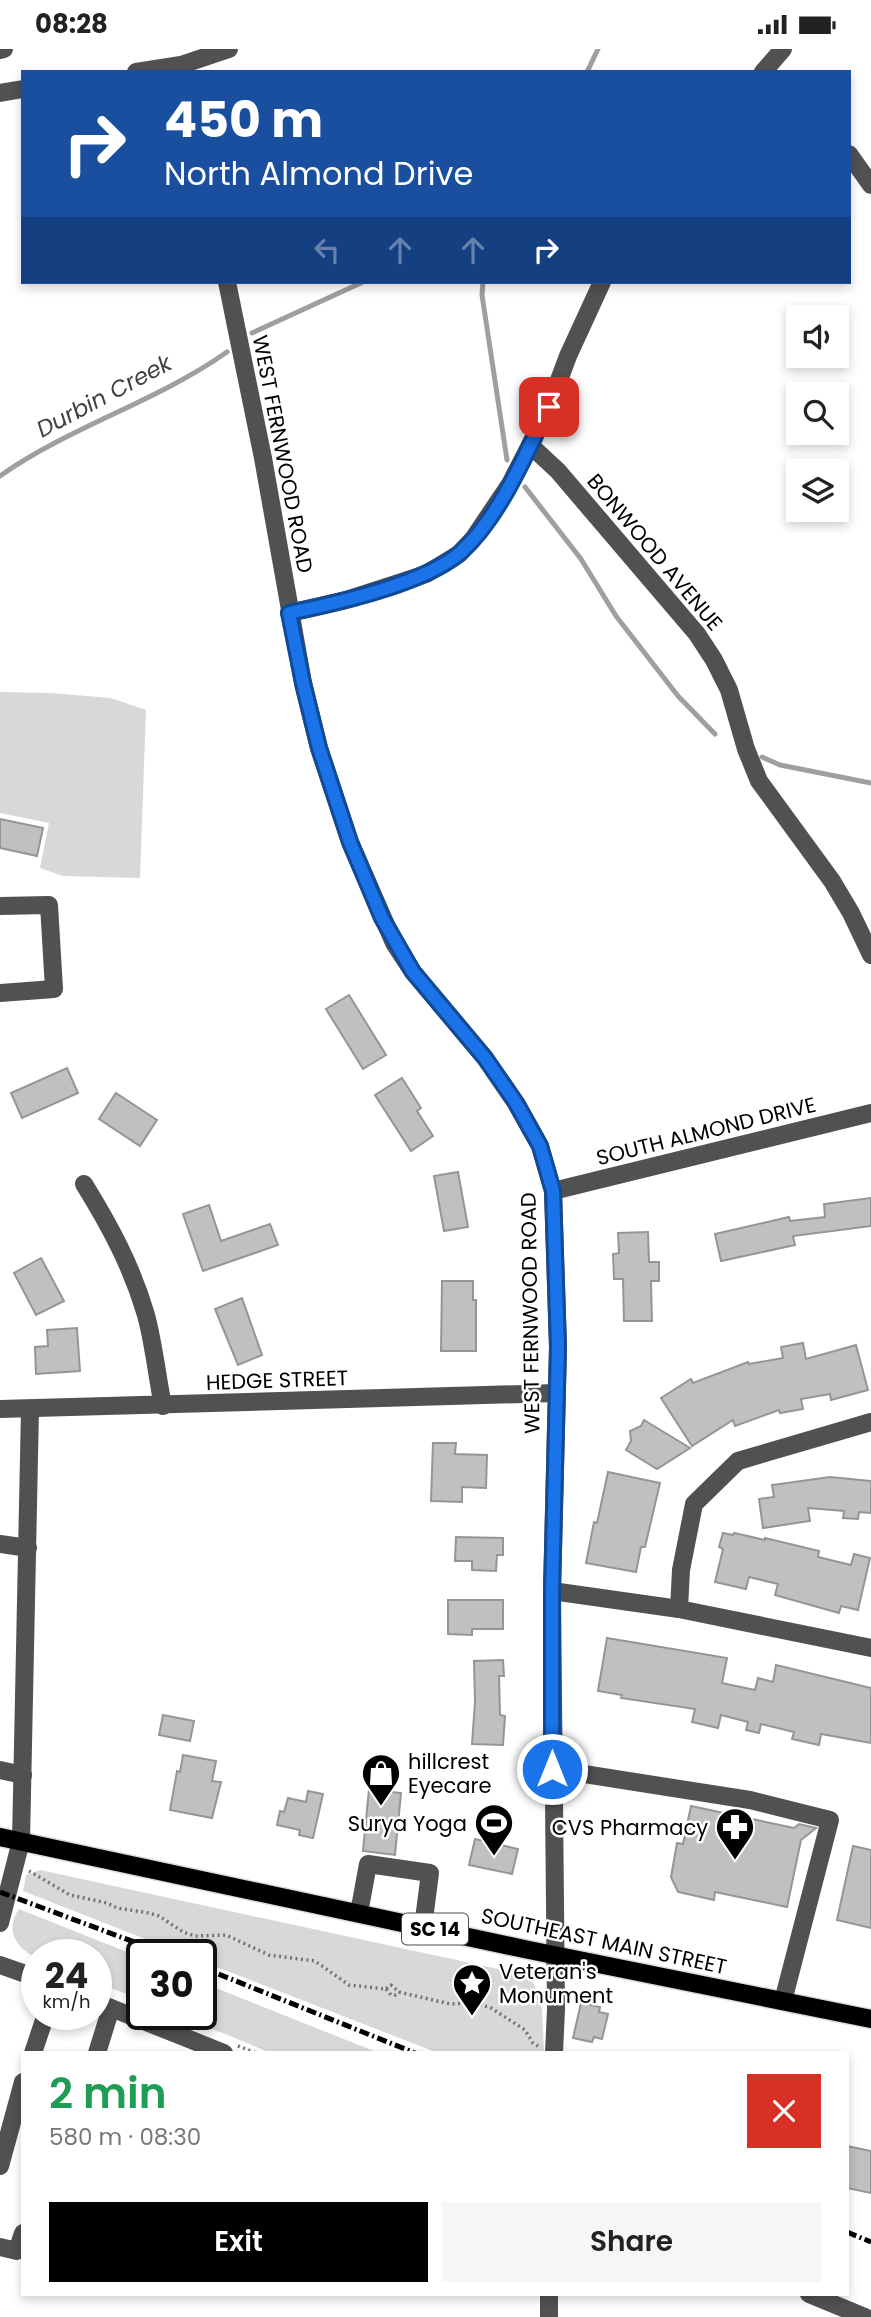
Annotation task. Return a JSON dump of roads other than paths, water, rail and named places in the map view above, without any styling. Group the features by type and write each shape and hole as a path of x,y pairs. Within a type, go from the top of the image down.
{"main road":[{"name":"SOUTHEAST MAIN STREET","path":"0,1837 871,2019"}],"street":[{"path":"145,70 229,49"},
{"path":"771,69 783,49"},
{"path":"0,93 21,89"},
{"path":"851,157 871,185"},
{"name":"WEST FERNWOOD ROAD","path":"227,284 263,458 303,683 319,748 350,842 382,918 413,972 485,1058 516,1103 540,1146 553,1191 558,1347 552,1591 556,2009 547,2050"},
{"path":"289,613 346,600 426,573 458,554 482,528 510,484 549,407 568,356 601,284"},
{"name":"BONWOOD AVENUE","path":"530,445 558,471 697,634 729,691 746,749 759,781 832,881 871,955"},
{"path":"0,906 49,905 54,989 0,993"},
{"name":"SOUTH ALMOND DRIVE","path":"553,1191 871,1114"},
{"path":"84,1184 113,1230 126,1258 145,1313 163,1406"},
{"name":"HEDGE STREET","path":"0,1409 556,1393"},
{"path":"0,1923 20,1841 30,1409"},
{"path":"679,1609 681,1570 694,1504 738,1461 871,1422"},
{"path":"0,1544 28,1548"},
{"path":"552,1591 679,1609 871,1648"},
{"path":"552,1769 750,1800 830,1820 783,2001"},
{"path":"0,1770 23,1775"},
{"path":"359,1913 368,1864 429,1873 423,1927"},
{"path":"0,1965 21,1972"},
{"path":"112,2008 219,2051"},
{"path":"34,2051 41,2030"},
{"path":"97,2051 100,2030"},
{"path":"0,2166 21,2089"},
{"path":"0,2247 17,2251 21,2239"},
{"path":"549,2296 549,2317"},
{"path":"814,2296 865,2317"}],"waterway":[{"name":"Durbin Creek","path":"588,70 598,49"},
{"name":"Durbin Creek","path":"252,333 359,284"},
{"path":"483,284 482,295 507,460"},
{"name":"Durbin Creek","path":"0,476 27,458 172,385 227,352"},
{"path":"525,487 581,559 616,616 678,696 715,734"},
{"path":"762,757 780,765 871,783"}],"railway":[{"path":"0,1892 126,1939"},
{"path":"217,1973 410,2051"},
{"path":"849,2233 871,2242"}],"place":[{"name":"hillcrest Eyecare","path":"381,1807"},
{"name":"Surya Yoga","path":"494,1857"},
{"name":"CVS Pharmacy","path":"735,1861"},
{"name":"Veteran's Monument","path":"472,2017"}]}
